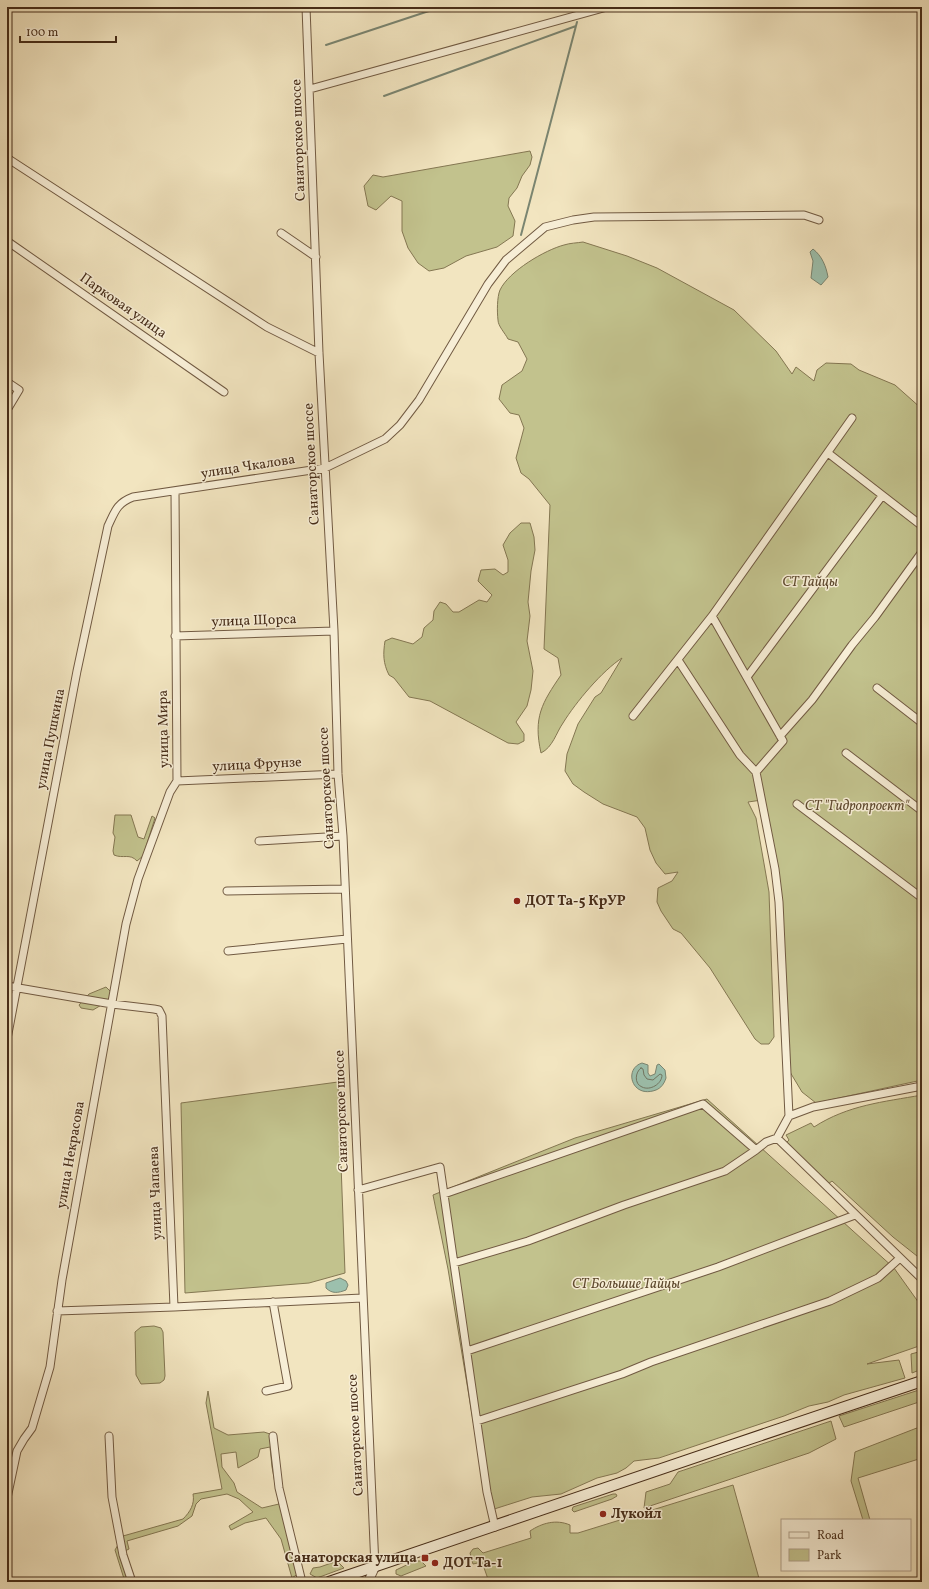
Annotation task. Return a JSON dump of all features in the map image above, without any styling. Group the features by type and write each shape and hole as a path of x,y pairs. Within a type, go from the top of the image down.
{"main road":[{"path":"330,1582 495,1527 630,1479 922,1380"}],"street":[{"name":"Санаторское шоссе","path":"306,7 319,352 334,631 338,774 343,836 362,1298 375,1567"},
{"path":"310,89 608,7"},
{"path":"7,158 267,327 319,352"},
{"name":"улица Чкалова","path":"175,491 325,468 385,439 400,425 419,400 488,284 506,260 545,228 573,220 594,217 804,215 819,220"},
{"path":"281,233 316,256"},
{"name":"Парковая улица","path":"7,241 224,392"},
{"path":"7,382 19,390 7,410"},
{"path":"633,716 712,616 852,418"},
{"path":"828,454 922,526"},
{"name":"улица Мира","path":"112,1004 126,924 138,879 170,792 177,781 175,491"},
{"name":"улица Пушкина","path":"7,1039 77,671 108,526 115,509 122,501 133,497 175,491"},
{"path":"746,677 882,496"},
{"path":"780,736 812,700 922,552"},
{"path":"712,616 783,741 756,772"},
{"name":"улица Щорса","path":"175,636 334,631"},
{"path":"454,1263 528,1241 624,1205 725,1171 766,1142 777,1138 789,1116 779,902 756,772 740,755 678,660"},
{"path":"877,688 922,723"},
{"path":"846,753 922,811"},
{"name":"улица Фрунзе","path":"177,781 338,774"},
{"path":"797,804 922,898"},
{"path":"259,841 343,836"},
{"path":"227,891 345,889"},
{"path":"228,951 347,940"},
{"path":"7,986 112,1004"},
{"name":"улица Чапаева","path":"112,1004 159,1010 162,1016 174,1307"},
{"name":"улица Некрасова","path":"7,1498 17,1451 32,1428 50,1367 57,1311 112,1004"},
{"path":"789,1116 813,1107 922,1086"},
{"path":"444,1194 703,1104 756,1150"},
{"path":"777,1138 922,1279"},
{"path":"358,1190 440,1167 487,1492 495,1527"},
{"path":"467,1351 704,1272 855,1215"},
{"path":"477,1421 622,1374 830,1301 878,1278 900,1258"},
{"path":"57,1311 362,1298"},
{"path":"266,1392 288,1386 273,1302"},
{"path":"110,1436 112,1497 124,1556 132,1582"},
{"path":"273,1436 278,1488 302,1582"},
{"path":"368,1582 375,1567"}],"green space":[{"path":"530,151 532,157 530,165 522,176 517,188 509,198 508,206 515,221 513,236 497,247 466,256 444,268 429,271 418,263 408,248 402,231 402,201 391,196 376,210 368,206 364,186 373,175 383,177"},
{"path":"583,242 627,256 657,268 734,310 776,351 792,374 796,367 814,381 817,370 826,363 851,364 859,370 895,385 922,409 922,1080 816,1103 802,1092 790,1072 781,901 762,800 748,802 756,818 769,892 774,1037 769,1044 761,1044 755,1039 710,968 681,933 673,929 657,902 658,888 672,881 678,872 665,874 656,863 650,850 645,828 637,817 603,804 584,792 573,784 565,771 567,754 578,724 595,697 601,693 622,658 606,671 582,697 568,715 549,747 541,753 538,730 541,711 544,702 561,675 558,658 544,649 550,505 529,479 521,473 516,458 524,428 519,415 510,413 499,399 502,385 522,371 527,359 518,342 508,339 499,325 497,309 500,290 511,276 519,269 547,251 569,244"},
{"path":"521,523 530,523 534,537 535,550 528,602 530,616 527,641 533,671 531,690 527,706 516,722 524,734 524,741 518,744 508,743 430,701 409,697 394,678 389,675 384,654 385,641 392,638 413,644 422,637 424,628 433,620 434,611 440,602 446,604 453,612 459,612 479,600 487,602 492,595 478,581 481,570 495,569 503,575 508,572 508,560 503,545 510,533"},
{"path":"115,815 131,815 138,837 144,839 152,816 155,818 143,856 137,861 132,857 114,855 113,851 115,837 113,833"},
{"path":"106,987 111,992 108,1001 93,1010 81,1008 79,1005 89,994"},
{"path":"338,1082 345,1273 309,1283 185,1293 181,1103"},
{"path":"922,1095 922,1260 893,1237 832,1181 828,1184 785,1144 789,1140 786,1135 811,1123 814,1127 840,1114 866,1105"},
{"name":"СТ Большие Тайцы","path":"707,1099 894,1268 919,1303 922,1309 922,1345 867,1364 899,1360 905,1378 844,1395 828,1402 809,1406 784,1416 659,1458 634,1461 617,1473 597,1478 561,1494 532,1497 488,1511 448,1269 433,1195 575,1138"},
{"path":"154,1326 161,1328 163,1332 165,1376 164,1380 160,1383 141,1384 136,1375 135,1332 141,1327"},
{"path":"922,1351 922,1369 912,1373 911,1354"},
{"path":"922,1389 922,1401 844,1427 839,1416"},
{"path":"208,1391 214,1428 228,1435 264,1432 270,1434 278,1451 279,1478 302,1571 292,1578 281,1539 266,1518 245,1523 231,1530 229,1526 253,1512 239,1499 227,1494 201,1499 196,1504 192,1516 178,1526 127,1541 129,1549 125,1551 136,1582 125,1582 115,1550 123,1536 183,1519 191,1508 193,1494 222,1489 206,1403","holes":["270,1447 279,1504 262,1508 237,1492 234,1483 222,1467 221,1454 236,1452 238,1468 258,1457 260,1449"]},
{"path":"831,1421 836,1439 809,1453 644,1508 646,1492 670,1484 678,1472"},
{"path":"922,1426 922,1458 858,1478 870,1519 863,1519 851,1481 855,1452"},
{"path":"733,1485 760,1582 489,1582 482,1562 473,1564 470,1553 473,1549 478,1548 483,1553 531,1538 530,1531 544,1524 554,1522 565,1523 570,1525 570,1533 578,1533"},
{"path":"616,1494 617,1496 574,1512 572,1510 573,1507"},
{"path":"337,1561 344,1568 317,1578 310,1574 313,1568"},
{"path":"415,1561 421,1561 426,1566 401,1576 396,1574 396,1570"}],"water":[{"path":"813,249 825,265 828,277 821,285 811,278 813,261 810,252"},
{"path":"642,1063 648,1065 648,1073 650,1076 655,1074 657,1065 659,1064 665,1070 666,1078 663,1084 656,1090 648,1092 641,1090 636,1087 633,1082 633,1071 636,1066"},
{"path":"340,1278 346,1281 348,1285 346,1290 335,1292 326,1288 326,1283"}],"waterway":[{"path":"326,45 441,7"},
{"path":"521,235 577,22"},
{"path":"384,96 576,26"}],"place":[{"name":"ДОТ Та-5 КрУР","path":"517,901"},
{"name":"Лукойл","path":"603,1514"},
{"name":"Санаторская улица","path":"425,1558"},
{"name":"ДОТ Та-1","path":"435,1563"}],"park label":[{"name":"СТ Тайцы","path":"810,582"},
{"name":"СТ \"Гидропроект\"","path":"857,806"}]}
